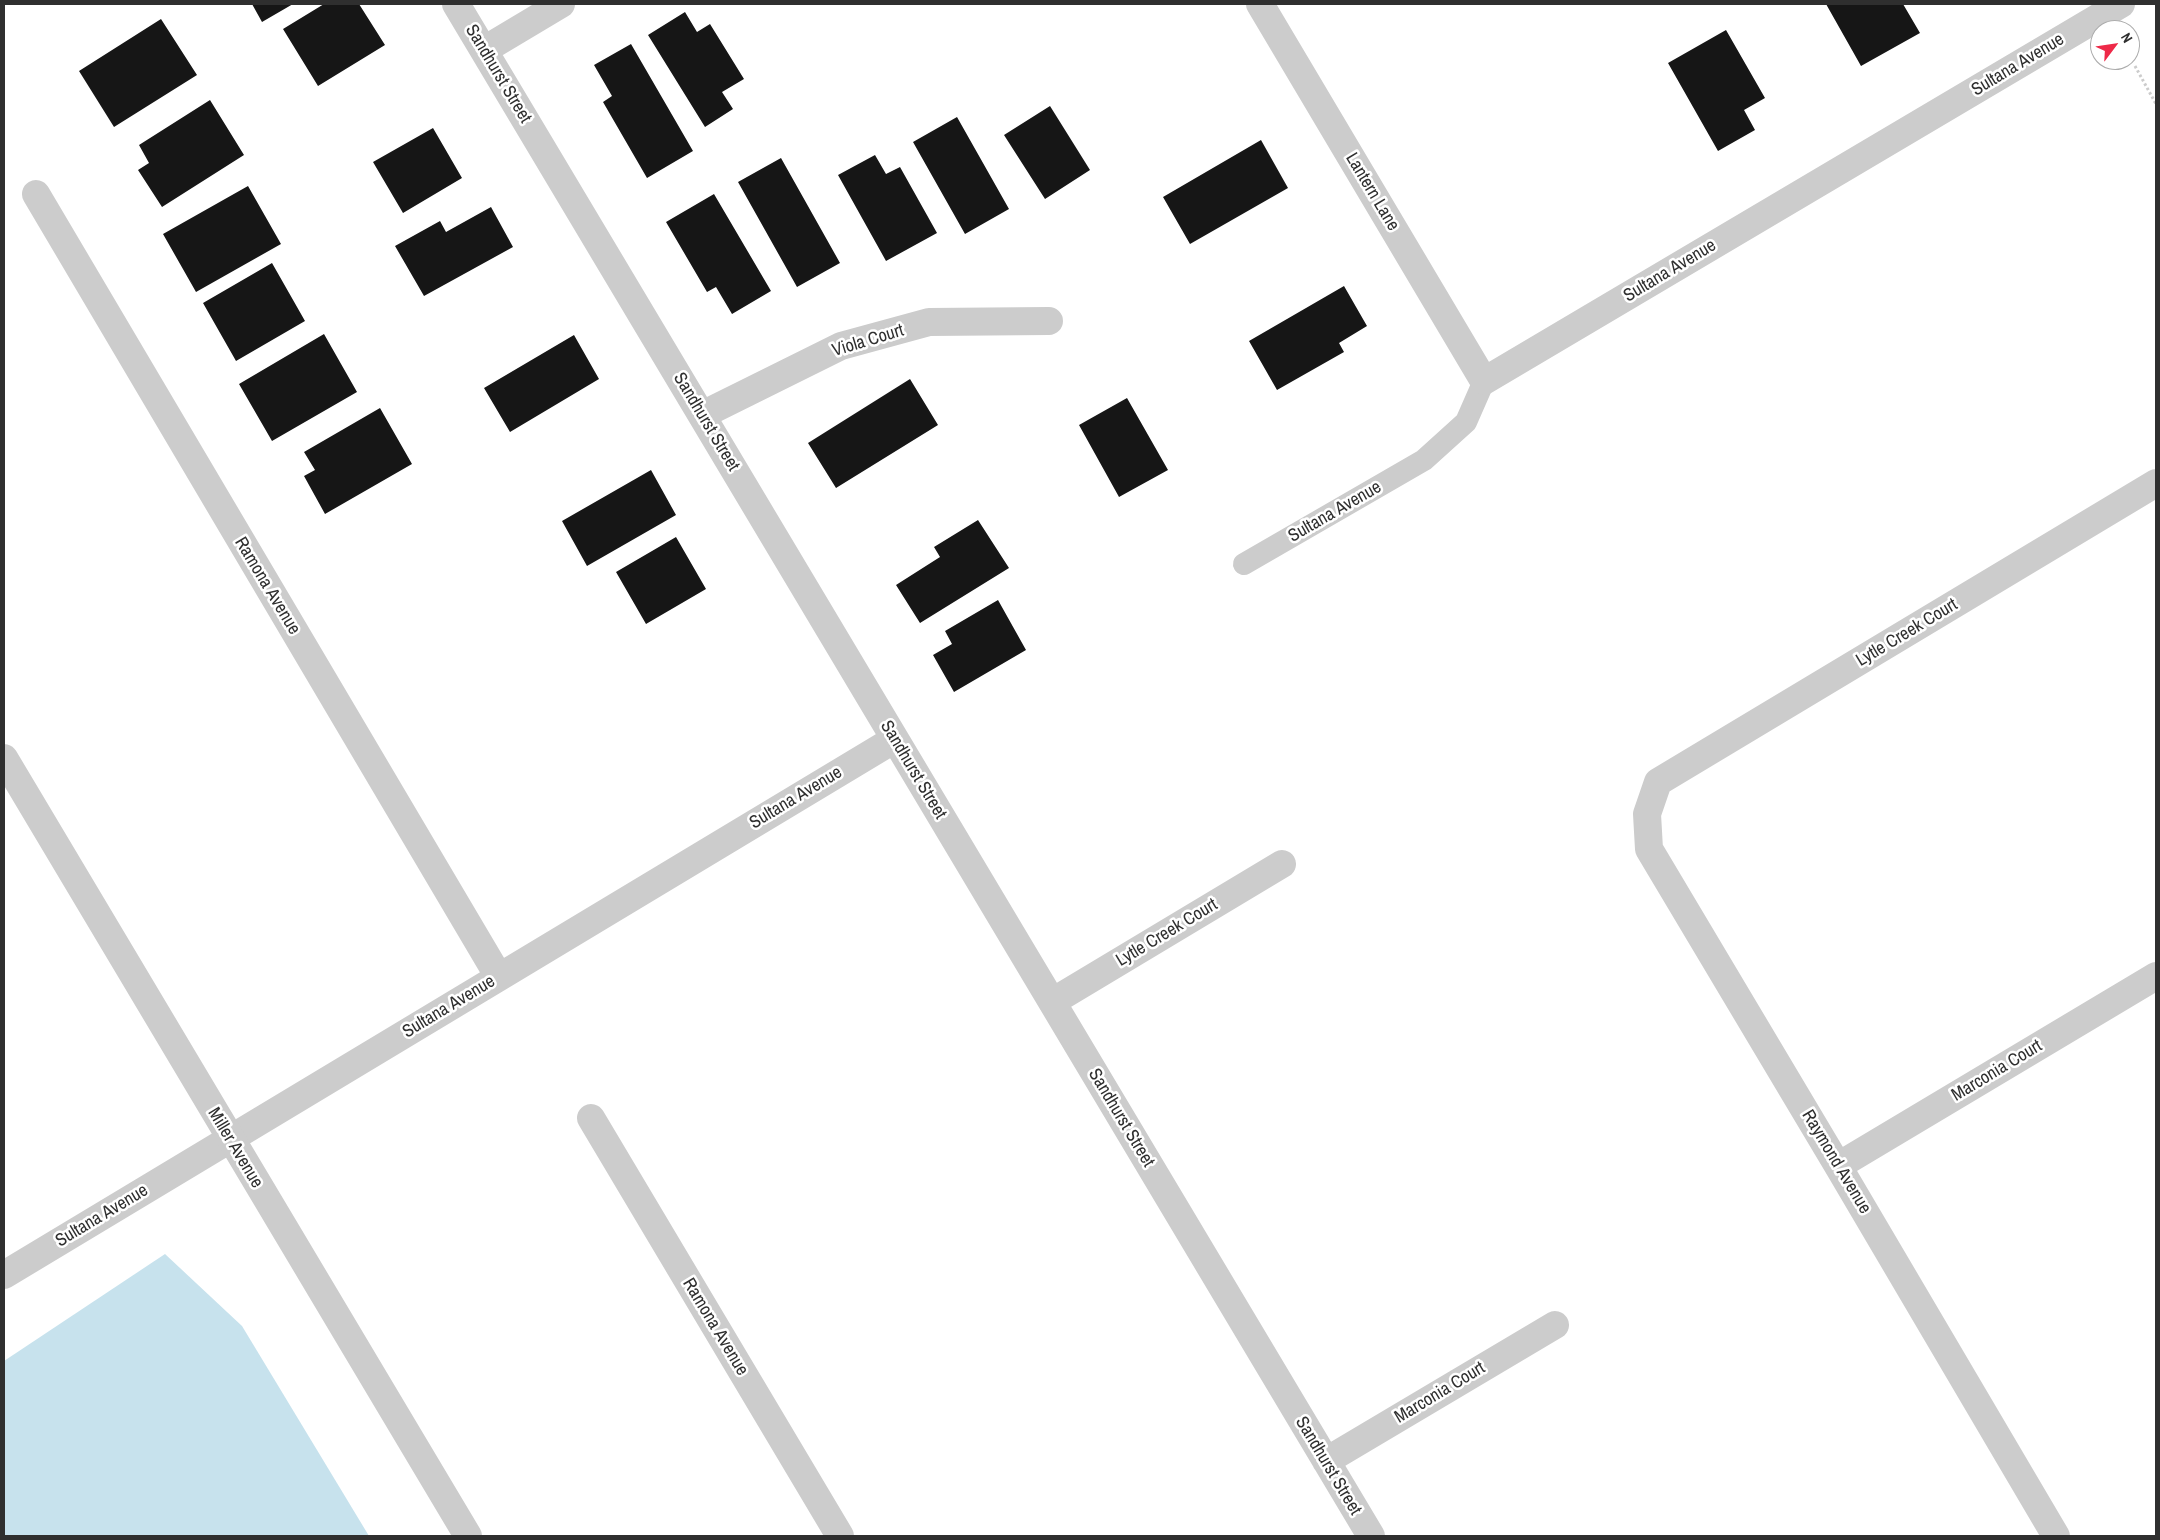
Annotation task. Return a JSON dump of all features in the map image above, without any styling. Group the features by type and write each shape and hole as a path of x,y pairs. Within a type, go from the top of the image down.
{"street":[{"name":"Sandhurst Street","path":"456,4 1371,1536"},
{"path":"484,50 561,4"},
{"name":"Lantern Lane","path":"1260,4 1484,381"},
{"name":"Sultana Avenue","path":"1484,381 2121,4"},
{"name":"Ramona Avenue","path":"36,194 499,977"},
{"name":"Viola Court","path":"702,415 842,346 929,322 1049,321"},
{"name":"Lytle Creek Court","path":"1658,782 2156,483"},
{"name":"Sultana Avenue","path":"4,1275 895,739"},
{"name":"Miller Avenue","path":"4,758 468,1536"},
{"name":"Raymond Avenue","path":"1658,782 1647,814 1649,849 2056,1536"},
{"name":"Lytle Creek Court","path":"1052,1002 1282,864"},
{"name":"Marconia Court","path":"1838,1166 2156,976"},
{"name":"Ramona Avenue","path":"590,1118 840,1536"},
{"name":"Marconia Court","path":"1326,1461 1555,1325"}],"lane":[{"name":"Sultana Avenue","path":"1244,564 1424,460 1466,422 1484,381"}],"path":[{"path":"2137,70 2156,104"}],"water":[{"path":"165,1254 242,1326 369,1536 4,1536 4,1361"}],"building":[{"path":"252,4 293,4 262,22"},
{"path":"324,4 359,4 385,45 318,86 283,29"},
{"path":"1826,4 1903,4 1920,33 1861,66"},
{"path":"685,12 697,32 710,24 744,79 722,92 733,109 705,127 648,35"},
{"path":"161,19 197,75 114,127 79,71"},
{"path":"1726,30 1765,98 1744,110 1755,130 1718,151 1668,63"},
{"path":"631,44 693,151 647,178 603,102 612,96 594,65"},
{"path":"210,100 244,155 162,207 138,170 149,163 139,145"},
{"path":"1050,106 1090,170 1045,199 1004,135"},
{"path":"957,117 1009,209 965,234 913,142"},
{"path":"433,128 462,178 403,213 373,162"},
{"path":"1261,140 1288,188 1190,244 1163,197"},
{"path":"875,155 886,174 900,167 937,233 886,261 838,175"},
{"path":"781,158 840,263 797,287 738,182"},
{"path":"248,186 281,244 196,292 163,234"},
{"path":"714,194 771,291 732,314 716,287 707,292 666,222"},
{"path":"491,207 513,247 424,296 395,246 440,221 446,232"},
{"path":"272,263 305,321 236,361 203,303"},
{"path":"1344,286 1367,326 1339,343 1344,352 1277,390 1249,341"},
{"path":"324,334 357,392 272,441 239,384"},
{"path":"574,335 599,379 510,432 484,388"},
{"path":"910,379 938,425 836,488 808,443"},
{"path":"1127,398 1168,470 1119,497 1079,425"},
{"path":"380,408 412,464 325,514 304,476 315,470 304,452"},
{"path":"651,470 676,515 587,566 562,521"},
{"path":"978,520 1009,568 920,623 896,585 940,557 934,547"},
{"path":"676,537 706,589 646,624 616,572"},
{"path":"998,600 1026,650 954,692 933,655 952,644 945,631"}]}
